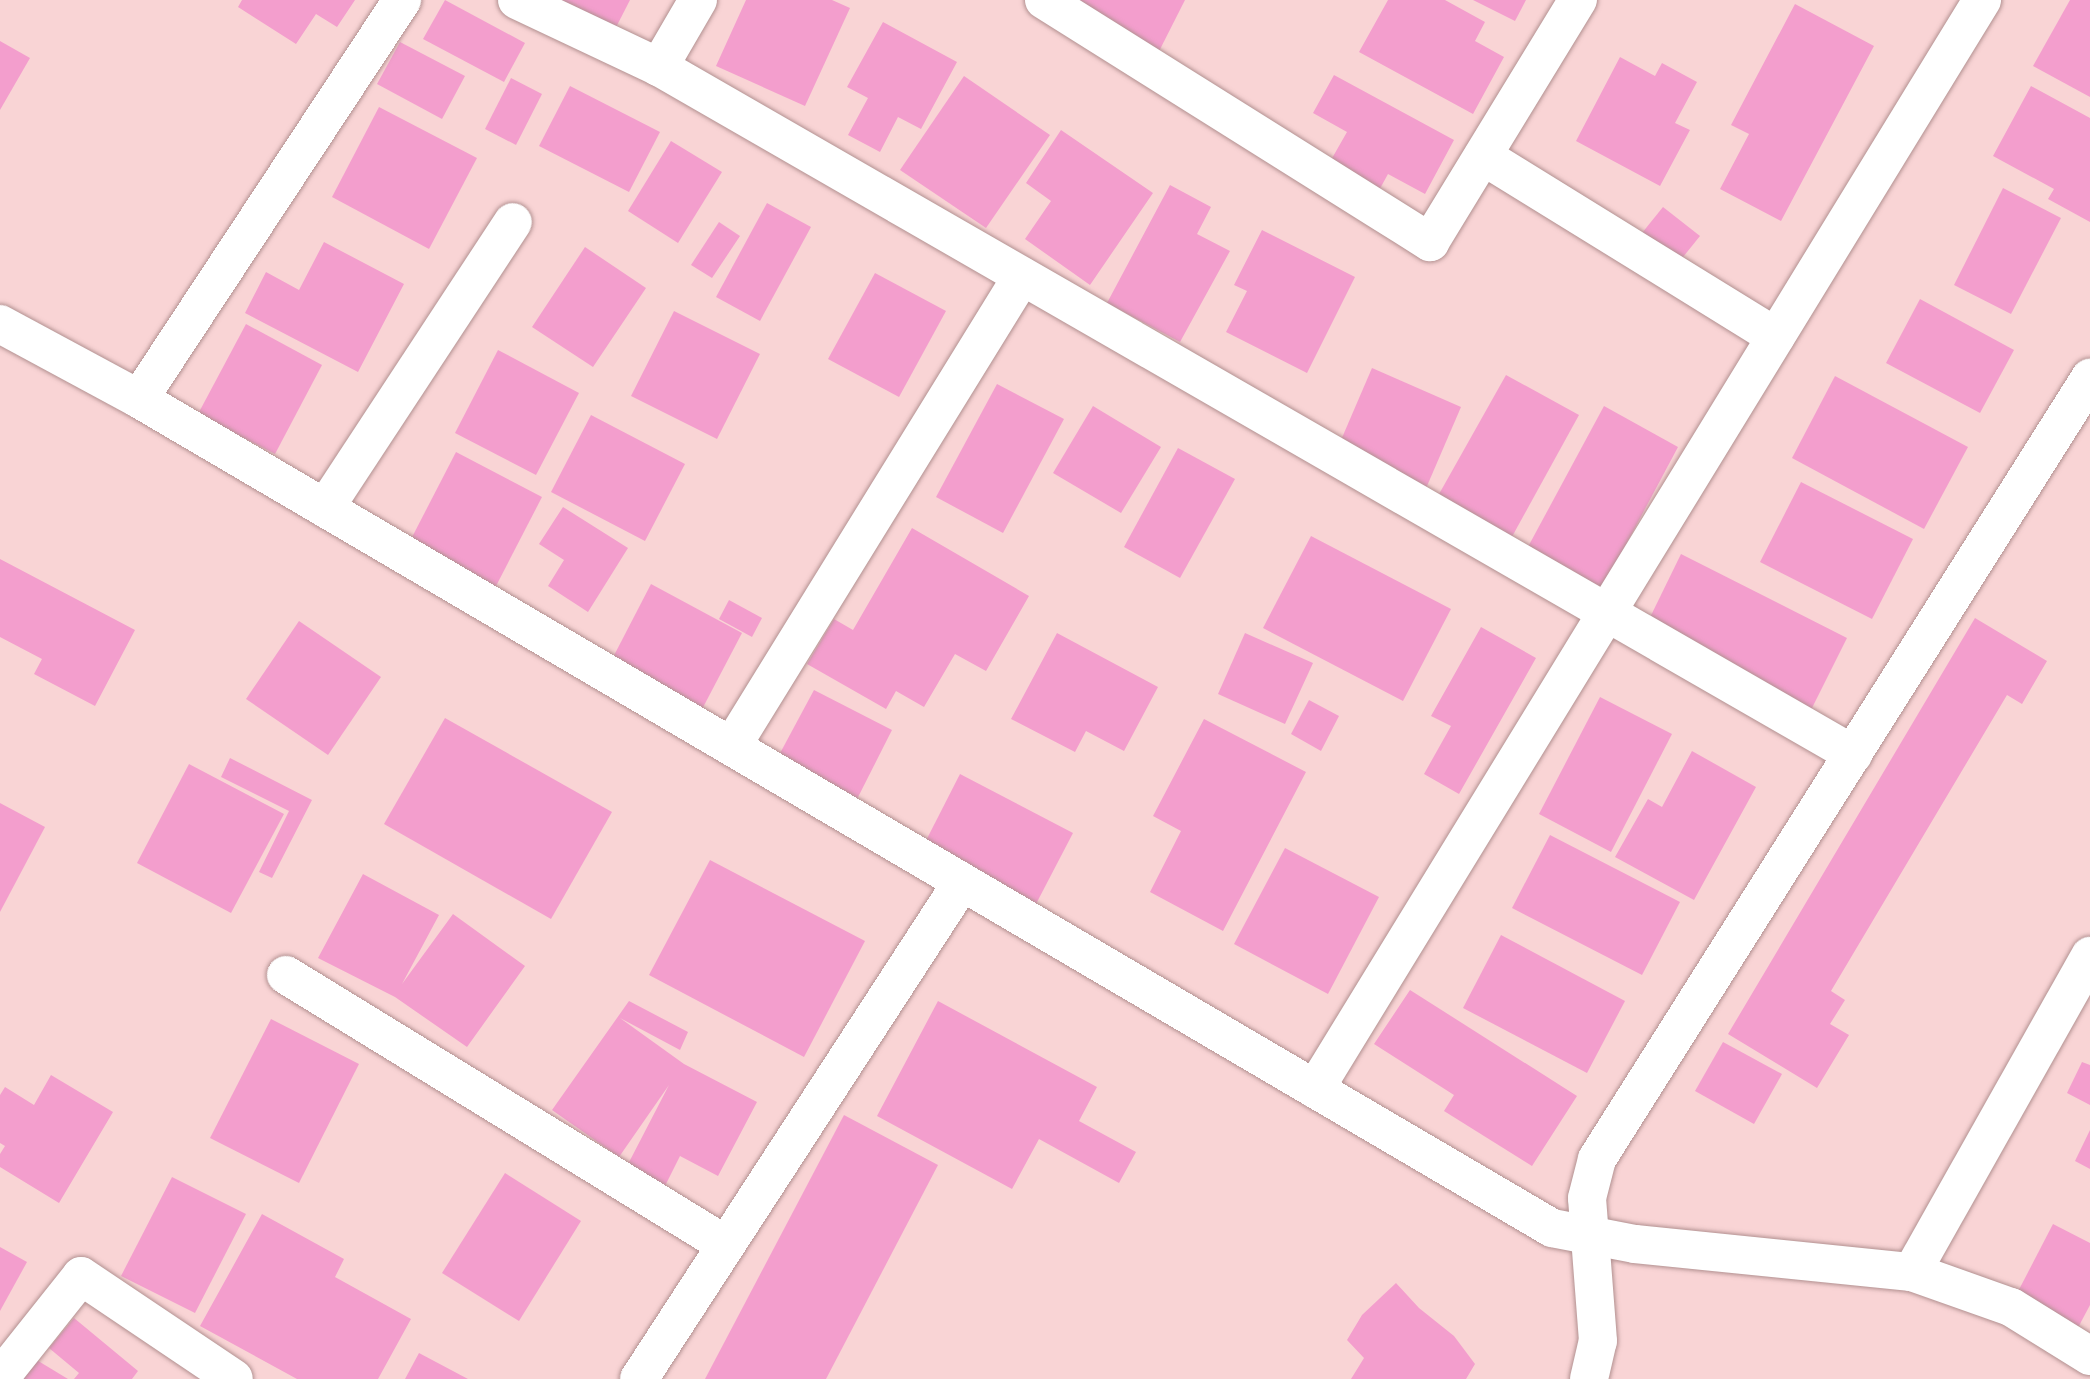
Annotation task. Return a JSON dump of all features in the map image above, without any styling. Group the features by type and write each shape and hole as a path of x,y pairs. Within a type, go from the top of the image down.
{"street":[{"path":"139,399 401,0"},
{"path":"517,0 659,67 1853,754"},
{"path":"659,67 698,0"},
{"path":"1044,0 1430,242 1578,0"},
{"path":"1315,1089 1983,0"},
{"path":"1483,156 1776,337"},
{"path":"325,508 513,222"},
{"path":"732,746 1022,276"},
{"path":"0,324 139,399 1552,1228 1634,1244 1912,1272 2011,1307 2090,1356"},
{"path":"1589,1379 1598,1341 1587,1198 1598,1159 2090,378"},
{"path":"639,1379 962,882"},
{"path":"1912,1272 2090,956"},
{"path":"286,975 726,1245"},
{"path":"0,1378 81,1276 234,1379"}],"building":[{"path":"242,0 355,0 337,27 316,14 296,44 238,7"},
{"path":"445,0 525,43 504,82 423,39"},
{"path":"536,0 630,0 610,39"},
{"path":"746,0 832,0 850,8 805,106 716,66"},
{"path":"1060,0 1185,0 1148,73"},
{"path":"1388,0 1445,0 1485,22 1475,41 1504,57 1473,114 1359,52"},
{"path":"1473,0 1526,0 1515,21"},
{"path":"2070,0 2090,0 2090,97 2033,66"},
{"path":"1795,4 1874,46 1781,221 1720,189 1749,134 1731,125"},
{"path":"883,22 957,62 921,129 898,117 880,152 848,135 868,98 847,87"},
{"path":"0,41 30,58 0,110"},
{"path":"400,42 465,76 442,119 377,84"},
{"path":"1620,57 1655,76 1662,63 1697,82 1675,123 1690,130 1660,186 1576,141"},
{"path":"1334,75 1454,140 1425,194 1388,174 1377,194 1327,167 1347,132 1313,113"},
{"path":"964,76 1050,135 986,228 900,170"},
{"path":"511,78 542,94 516,145 485,129"},
{"path":"570,86 660,132 629,192 539,146"},
{"path":"2031,86 2090,118 2090,222 2048,199 2054,189 1993,156"},
{"path":"379,107 477,158 429,249 332,197"},
{"path":"1061,130 1153,193 1090,285 1025,239 1051,201 1026,183"},
{"path":"671,141 722,172 678,243 628,211"},
{"path":"1170,185 1211,207 1197,234 1230,251 1180,342 1107,303"},
{"path":"2003,188 2061,218 2011,314 1954,285"},
{"path":"767,203 811,227 760,321 716,297"},
{"path":"1663,207 1700,236 1679,262 1642,233"},
{"path":"719,222 740,236 712,278 691,265"},
{"path":"1262,230 1355,277 1307,373 1226,332 1247,291 1234,285"},
{"path":"324,242 404,284 358,372 245,313 266,272 299,290"},
{"path":"585,247 646,288 593,367 532,327"},
{"path":"875,273 946,311 899,397 828,359"},
{"path":"1920,299 2014,350 1980,413 1886,363"},
{"path":"674,311 760,354 717,439 631,396"},
{"path":"246,324 322,365 275,454 198,414"},
{"path":"498,350 579,393 536,475 455,433"},
{"path":"1372,368 1461,407 1424,493 1335,454"},
{"path":"1506,375 1579,415 1508,544 1434,503"},
{"path":"1835,376 1968,447 1924,529 1792,458"},
{"path":"997,384 1064,419 1003,533 936,497"},
{"path":"1093,406 1161,447 1121,513 1053,473"},
{"path":"1604,406 1678,447 1597,599 1522,558"},
{"path":"591,415 685,464 645,541 551,492"},
{"path":"1178,448 1235,479 1180,578 1124,547"},
{"path":"456,452 542,497 495,588 409,543"},
{"path":"1801,482 1913,539 1872,619 1760,562"},
{"path":"563,507 628,548 588,612 548,586 564,560 539,544"},
{"path":"912,528 1029,596 986,671 955,654 924,707 896,691 886,709 807,664 834,619 853,630"},
{"path":"1311,536 1451,609 1403,701 1263,628"},
{"path":"1681,554 1847,638 1803,726 1638,642"},
{"path":"0,559 135,630 95,706 34,674 42,659 0,637"},
{"path":"651,584 742,633 699,715 608,667"},
{"path":"729,600 762,618 752,637 719,619"},
{"path":"1975,618 2047,661 2022,704 2007,695 1831,991 1845,1000 1830,1024 1849,1035 1817,1088 1728,1034"},
{"path":"299,621 381,677 328,755 246,699"},
{"path":"1481,627 1536,658 1459,794 1424,774 1451,726 1431,716"},
{"path":"1057,633 1158,687 1124,751 1086,731 1075,752 1011,719"},
{"path":"1245,633 1313,663 1285,724 1218,694"},
{"path":"814,690 892,730 851,811 771,770"},
{"path":"1600,697 1672,734 1611,852 1539,814"},
{"path":"1309,700 1339,716 1321,751 1291,734"},
{"path":"445,718 612,812 551,919 384,824"},
{"path":"1204,719 1306,772 1223,931 1150,892 1181,831 1153,816"},
{"path":"1692,751 1756,787 1694,900 1615,857 1648,799 1662,807"},
{"path":"230,758 312,800 272,878 259,872 289,811 221,777"},
{"path":"189,764 284,814 231,913 137,863"},
{"path":"960,774 1073,833 1024,927 912,868"},
{"path":"0,803 45,827 0,912"},
{"path":"1550,835 1680,902 1642,975 1512,908"},
{"path":"1285,848 1379,897 1328,994 1234,944"},
{"path":"710,860 865,941 804,1057 649,975"},
{"path":"363,874 439,915 402,984 453,914 525,966 467,1047 395,997 318,958"},
{"path":"1501,935 1625,1001 1587,1073 1463,1008"},
{"path":"1410,990 1577,1096 1532,1166 1444,1111 1454,1095 1374,1044"},
{"path":"629,1001 688,1032 680,1050 620,1018 684,1064 757,1102 718,1176 680,1156 664,1188 626,1168 669,1085 619,1157 552,1110"},
{"path":"938,1001 1097,1087 1079,1121 1136,1152 1119,1183 1039,1139 1012,1189 877,1116"},
{"path":"271,1019 359,1064 299,1183 210,1138"},
{"path":"1723,1042 1782,1074 1754,1124 1695,1091"},
{"path":"2082,1062 2090,1065 2090,1105 2067,1093"},
{"path":"51,1075 113,1112 59,1203 0,1167 0,1154 5,1146 0,1143 0,1095 5,1087 34,1105"},
{"path":"844,1115 938,1165 826,1379 705,1379"},
{"path":"2090,1130 2090,1169 2075,1161"},
{"path":"505,1173 581,1221 519,1321 442,1273"},
{"path":"172,1177 246,1214 195,1313 121,1276"},
{"path":"262,1214 344,1259 335,1277 411,1319 378,1379 297,1379 200,1326"},
{"path":"2053,1224 2090,1243 2090,1305 2072,1339 2010,1307"},
{"path":"0,1247 27,1262 0,1311"},
{"path":"1396,1283 1419,1308 1454,1336 1475,1364 1466,1379 1351,1379 1364,1358 1347,1340 1362,1315"},
{"path":"74,1318 138,1371 132,1379 74,1379 79,1373 49,1348"},
{"path":"419,1353 468,1379 405,1379"},
{"path":"30,1356 68,1379 16,1379"}]}
